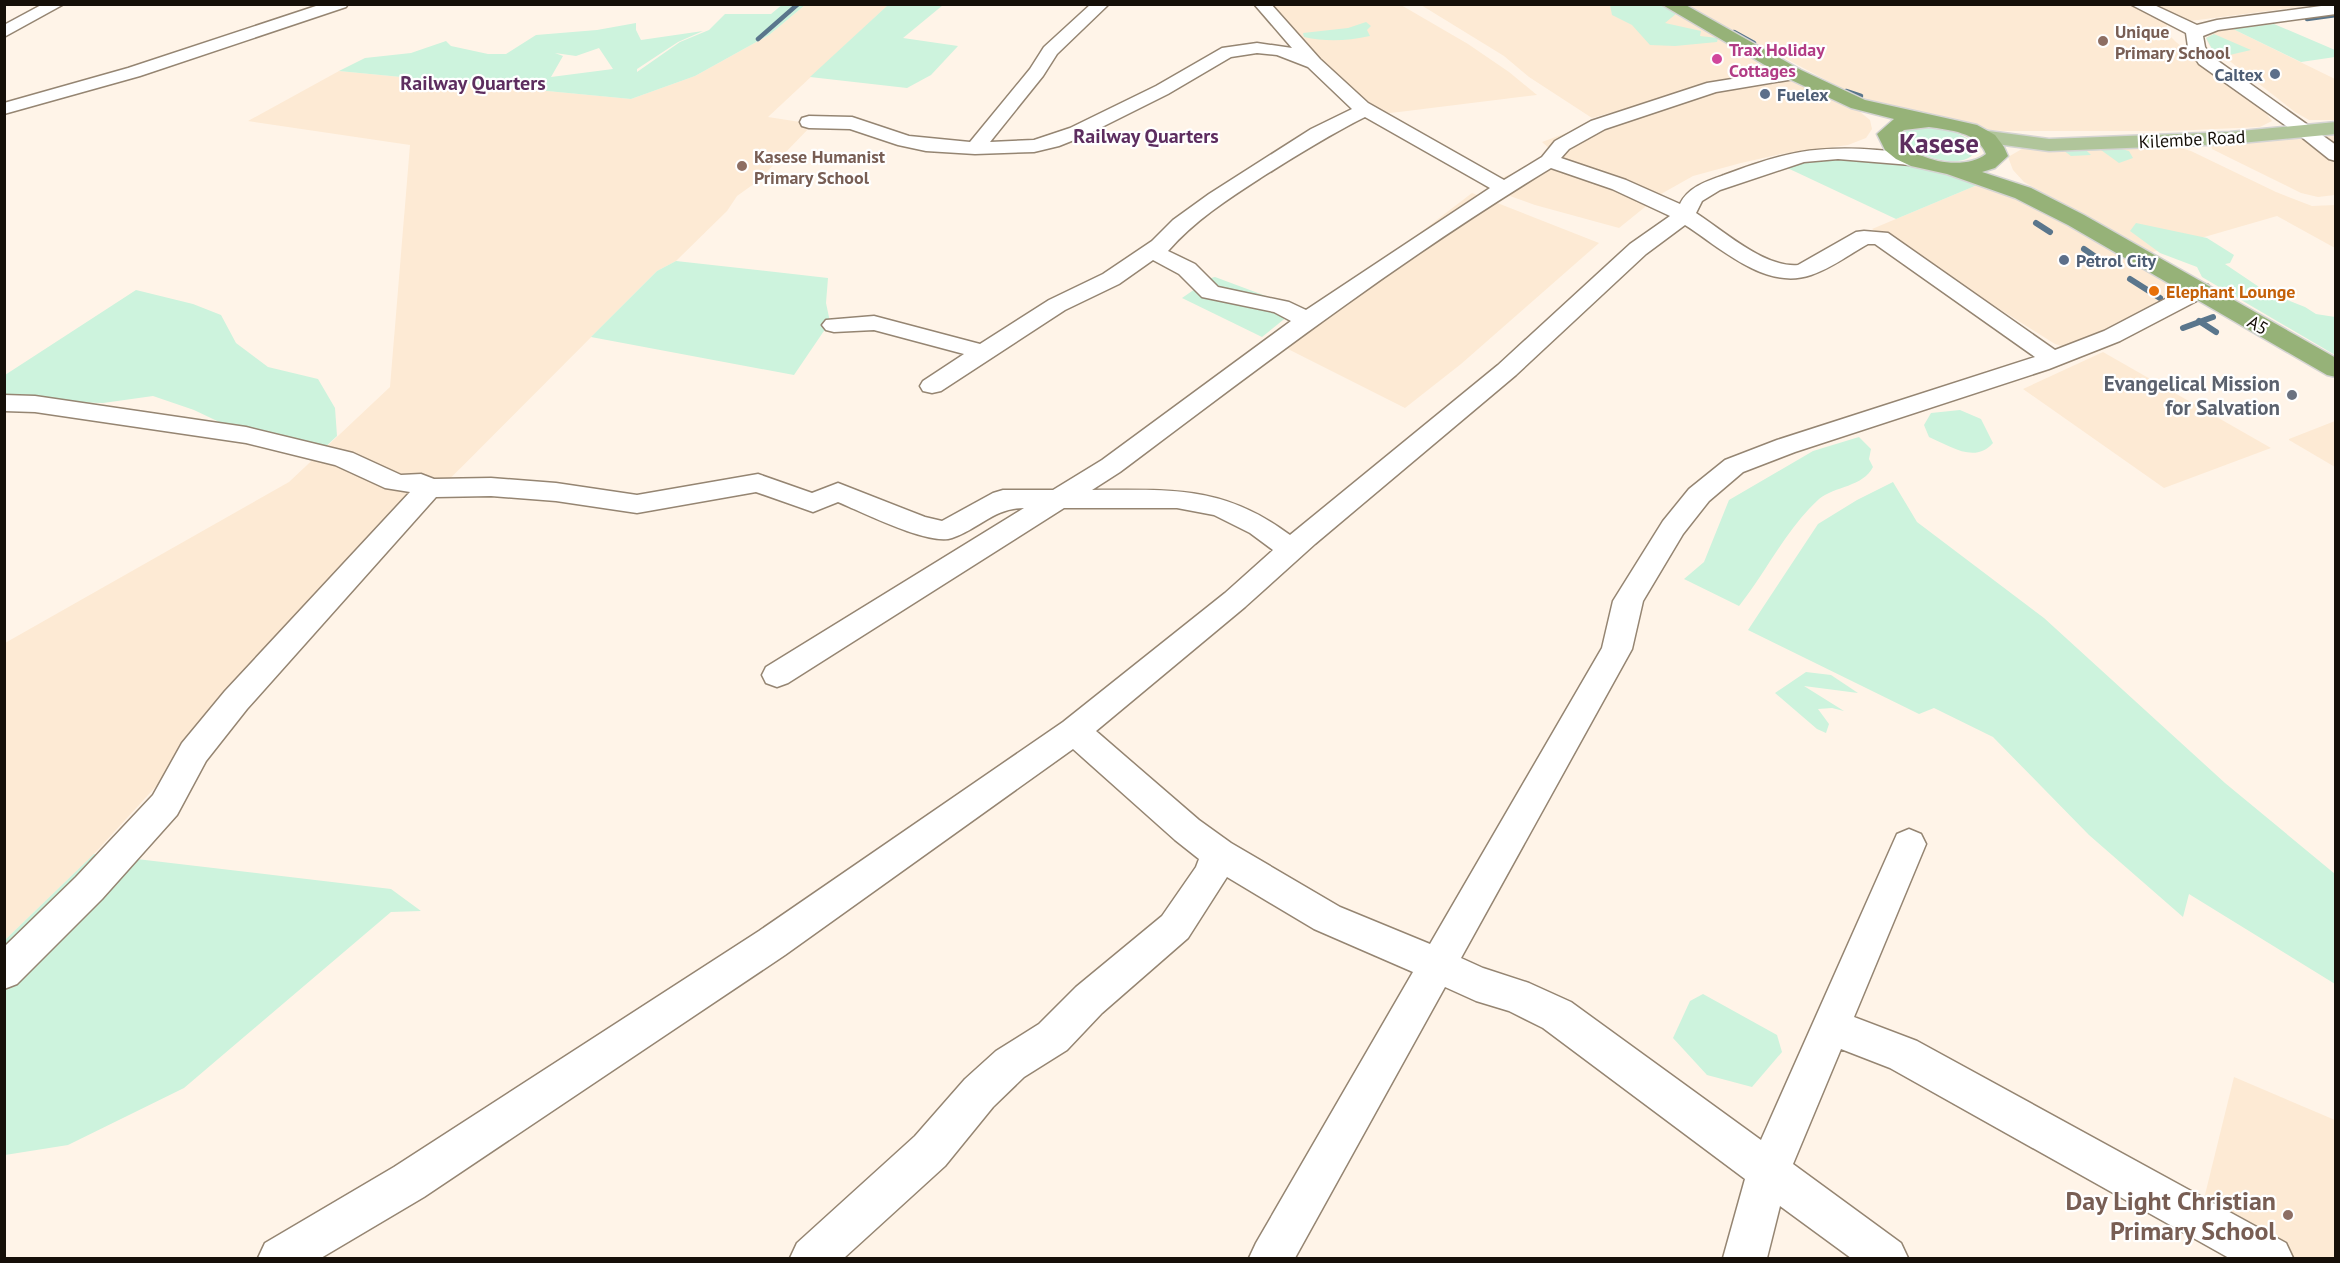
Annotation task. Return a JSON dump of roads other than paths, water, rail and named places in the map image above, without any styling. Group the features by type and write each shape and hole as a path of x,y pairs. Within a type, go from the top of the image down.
{"highway":[{"name":"A5","path":"1670,4 1794,74 1858,104 1929,121"},
{"name":"A5","path":"1858,104 1888,132"},
{"name":"Kilembe Road","path":"1981,136 1956,126 1929,121 1912,122 1898,124 1888,132 1888,142 1911,159 1952,169 1976,168 1995,160"},
{"name":"A5","path":"1981,136 1996,150 1995,160 2023,193"},
{"name":"A5","path":"1952,169 2023,193 2076,219 2336,369"}],"main road":[{"name":"Kilembe Road","path":"1981,136 2049,145 2230,138 2336,128"},
{"name":"Kilembe Road","path":"1995,160 2049,145"}],"street":[{"path":"4,32 56,4"},
{"path":"4,109 134,72 340,4"},
{"path":"975,148 1037,72 1050,51 1101,4"},
{"path":"1262,4 1314,63 1365,110 1504,188"},
{"path":"2138,4 2195,32 2217,25 2336,9"},
{"path":"2195,32 2194,46 2205,60 2306,131 2336,156"},
{"path":"809,122 852,123 914,143 975,148 1034,146 1052,142 1162,90 1228,52 1237,54 1253,48 1264,48 1287,52 1314,63"},
{"path":"777,675 1111,466 1307,320 1504,188 1549,161 1562,145 1598,125 1713,87 1794,74"},
{"path":"932,386 1057,305 1111,279 1160,246 1180,224 1224,193 1318,133 1365,110"},
{"path":"1838,153 1888,132"},
{"path":"280,1258 409,1182 772,943 1074,731 1235,600 1507,370 1638,249 1685,215 1693,197 1713,186 1802,156 1838,153 1911,159"},
{"path":"1549,161 1616,183 1685,215 1734,249 1770,268 1796,273 1864,237 1880,238 2052,359"},
{"path":"1152,250 1187,269 1210,292 1281,307 1307,320"},
{"path":"1271,1258 1617,649 1628,601 1673,528 1699,495 1734,466 1786,446 2052,359 2112,336 2200,290"},
{"path":"834,325 874,323 984,352"},
{"path":"4,403 34,404 144,419 267,440 345,459 394,482 421,483 428,488 491,487 556,492 637,504 758,483 813,503 838,492 918,525 945,531 1003,499 1177,499 1221,507 1260,526 1292,550"},
{"path":"4,972 89,888 165,805 194,752 236,700 416,504 428,488"},
{"path":"1074,731 1187,830 1219,854 1327,918 1437,964 1476,984 1516,994 1557,1015 1886,1258"},
{"path":"1745,1258 1768,1173 1909,844"},
{"path":"812,1258 930,1151 979,1093 1010,1064 1053,1036 1089,1000 1174,927 1210,876 1219,854"},
{"path":"1832,1027 1903,1054 2271,1258"}],"waterway":[{"path":"758,39 798,4"},
{"path":"2307,19 2336,15"},
{"path":"1734,32 1754,43"},
{"path":"1846,91 1861,96"},
{"path":"2036,223 2050,232"},
{"path":"2084,249 2097,258"},
{"path":"2130,279 2160,298"},
{"path":"2200,322 2213,317"},
{"path":"2183,328 2200,322"},
{"path":"2200,322 2216,332"}],"place":[{"name":"Unique Primary School","path":"2103,41"},
{"name":"Trax Holiday Cottages","path":"1717,59"},
{"name":"Caltex","path":"2275,74"},
{"name":"Fuelex","path":"1765,94"},
{"name":"Kasese Humanist Primary School","path":"742,166"},
{"name":"Petrol City","path":"2064,260"},
{"name":"Elephant Lounge","path":"2154,291"},
{"name":"Evangelical Mission for Salvation","path":"2292,395"},
{"name":"Day Light Christian Primary School","path":"2288,1215"}],"district":[{"name":"Railway Quarters","path":"473,83"},
{"name":"Railway Quarters","path":"1146,136"},
{"name":"Kasese","path":"1939,143"}]}
